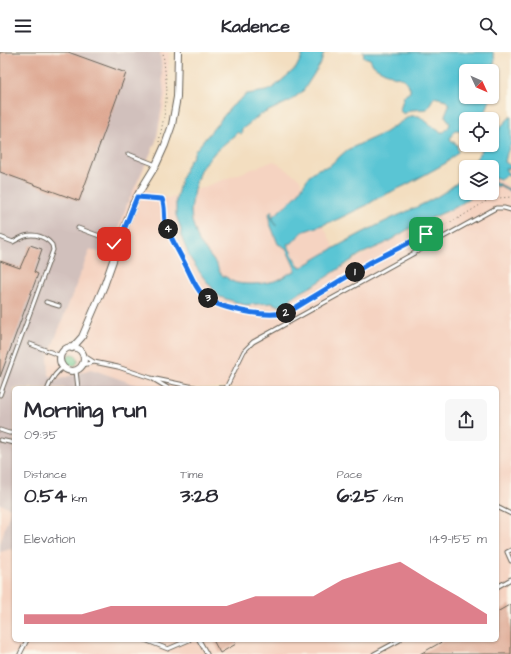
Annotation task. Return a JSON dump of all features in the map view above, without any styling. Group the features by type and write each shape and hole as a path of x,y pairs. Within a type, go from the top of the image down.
{"street":[{"path":"72,348 82,337 104,286 137,197 156,165 165,145 172,125 177,97 178,52"},
{"path":"82,337 82,354 84,358 83,365 76,371 70,371 61,363 61,356 65,350 76,348 82,354"}],"lane":[{"path":"128,154 156,165"},
{"path":"226,386 244,351 253,342 496,208 511,210"},
{"path":"78,228 105,238 118,245"},
{"path":"0,237 13,242 25,236 33,235 43,238 52,245 53,250 0,395"},
{"path":"46,302 59,306"},
{"path":"30,344 61,356"},
{"path":"82,354 94,362 118,367 151,378 189,386"},
{"path":"83,365 94,362"},
{"path":"49,386 59,370 64,367"},
{"path":"76,371 80,386"},
{"path":"151,378 165,386"},
{"path":"0,430 12,433"},
{"path":"0,440 12,442"},
{"path":"499,508 511,514"},
{"path":"511,550 507,552 511,561"},
{"path":"499,586 511,579"},
{"path":"20,654 26,642"},
{"path":"150,642 168,649 184,642"},
{"path":"200,642 207,654"},
{"path":"374,654 396,642"}],"path":[{"path":"163,52 167,89 165,111 159,142 165,145"},
{"path":"137,197 162,199 164,202 164,219 169,234 202,294 222,305 252,313 263,314 285,313 317,296 371,262 408,242 459,218 488,200 511,197"}],"shaded area":[{"path":"0,52 169,52 168,91 156,141 137,186 167,198 177,197 274,161 299,178 344,267 357,258 468,200 499,200 499,180 511,187 511,654 0,654"},
{"path":"0,52 160,52 164,95 156,141 127,204 109,256 90,249 48,357 49,375 57,380 91,369 139,386 12,386 12,550 0,552 0,544 11,508 0,504"}],"green space":[{"path":"70,354 74,354 78,360 74,366 70,366 66,362 66,358"}],"water":[{"path":"304,52 324,52 321,63 303,91 290,101 260,115 241,130 242,133 240,134 238,132 215,152 200,170 194,189 191,211 192,221 199,242 217,265 223,276 233,282 258,284 278,280 295,271 286,248 278,244 269,221 269,214 272,210 273,211 271,215 276,226 272,216 278,213 294,198 312,173 316,170 328,167 347,150 384,133 410,116 419,116 440,132 444,132 448,128 450,124 445,115 449,105 447,100 434,97 427,109 410,110 404,114 400,111 400,109 404,96 410,92 410,88 404,79 393,76 373,65 370,59 364,57 363,52 493,52 495,60 494,64 459,64 459,104 488,104 485,112 459,112 459,130 455,130 450,139 457,145 458,152 446,163 336,220 302,232 292,243 287,244 298,266 302,267 362,233 438,196 459,181 459,200 467,200 456,207 412,227 384,244 361,254 316,284 294,296 290,301 279,306 272,303 245,305 220,297 203,277 190,258 181,236 181,229 176,215 176,200 181,179 189,161 195,151 231,107 247,94 266,91 273,88 296,68"},
{"path":"511,116 511,144 505,162 511,166 510,169 505,168 511,177 507,175 500,179 499,160 475,160 481,152 499,152 499,129"},
{"path":"499,184 511,190 511,192 499,185"}],"building":[{"path":"0,52 68,52 126,73 79,201 0,172"},
{"path":"30,245 42,249 34,272 38,274 0,377 0,261 20,268"},
{"path":"511,604 511,654 420,654 441,642 499,642 499,611"},
{"path":"214,642 234,642 236,644 220,653"}],"route":[{"path":"114,244 118,245 137,197 162,199 164,202 164,219 169,234 202,294 222,305 257,314 285,313 347,278 371,262 426,234"}]}
